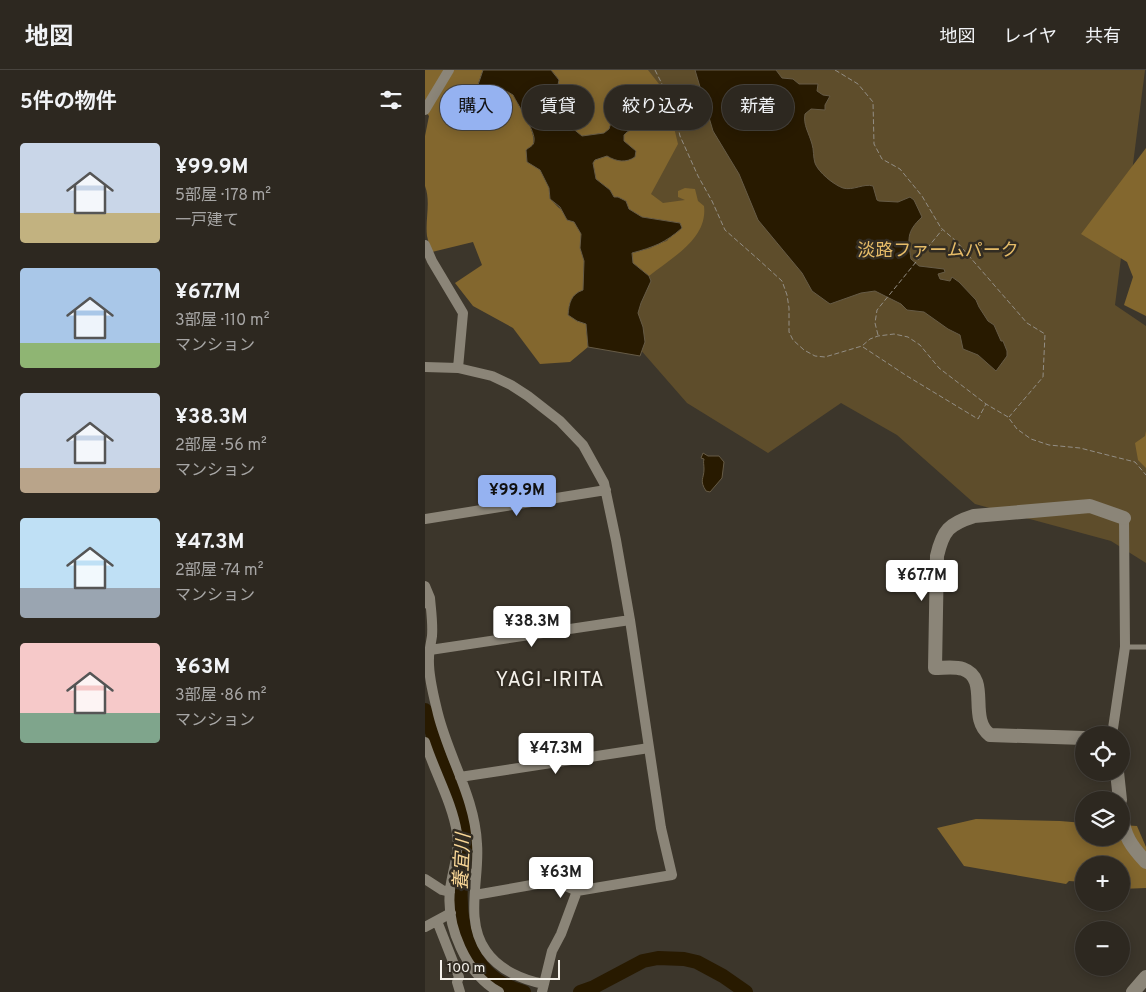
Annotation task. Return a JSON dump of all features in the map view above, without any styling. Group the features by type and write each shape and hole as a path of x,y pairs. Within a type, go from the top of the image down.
{"street":[{"path":"425,110 449,70"},
{"path":"425,245 432,262 463,313 457,368"},
{"path":"425,368 457,368 492,376 511,385 560,421 583,445 605,482 630,620 661,828 672,875 577,891 554,882 475,895"},
{"path":"425,519 606,490"},
{"path":"1075,738 990,735 980,724 978,690 976,681 971,674 956,668 935,668 937,556 945,531 957,522 974,516 1090,506 1124,518 1125,647 1113,726"},
{"path":"425,586 432,627 429,671 438,716 473,813 477,831 478,859 475,916 480,940 486,951 507,970 543,988 552,951 561,934 577,891"},
{"path":"430,650 630,620"},
{"path":"425,742 450,806 456,827 457,857 452,885 451,913 461,951 486,983 499,992"},
{"path":"460,777 649,748"},
{"path":"1130,844 1146,862"},
{"path":"425,879 442,890 476,872"},
{"path":"425,927 451,913"},
{"path":"437,921 459,977 457,982 460,992"},
{"path":"1133,992 1146,977"}],"lane":[{"path":"1125,647 1146,647"}],"path":[{"path":"655,70 673,106 680,136 725,230 782,282 789,308 789,332 793,340 804,350 815,356 825,358 862,346 878,336 894,334 908,337 920,345 939,368 986,404 1008,417 1017,429 1031,439 1049,445 1080,448 1135,462 1146,475"},
{"path":"835,70 858,84 873,102 874,144 882,159 900,169 922,196 942,230 956,241 1027,323 1045,334 1043,377 1008,417"},
{"path":"878,336 876,315 885,299 942,230"},
{"path":"862,346 978,419 986,404"}],"green space":[{"name":"淡路ファームパーク","path":"533,70 1145,70 1115,305 1146,326 1146,563 1111,541 975,504 897,435 841,403 768,453 687,403 611,316 552,130 594,130 594,85 538,85"}],"shaded area":[{"path":"425,70 483,70 478,84 482,85 440,85 440,130 512,130 513,95 522,111 522,130 532,130 532,146 550,195 557,206 574,221 581,233 581,252 584,260 585,275 577,321 586,324 588,347 570,362 540,364 513,328 473,306 455,283 482,265 473,242 432,252 427,238 428,204 425,186 425,136 429,116 425,111"},
{"path":"483,70 551,70 559,80 558,85 522,85 522,111 512,94 512,85 478,85"},
{"path":"551,70 648,70 659,85 604,85 604,130 608,130 604,133 582,136 575,130 594,130 594,85 558,85 557,77"},
{"path":"695,70 776,70 782,78 793,79 799,84 818,84 817,91 823,95 830,96 825,105 825,110 811,109 805,114 814,161 817,167 827,178 843,188 851,189 866,185 873,186 879,201 898,202 910,197 914,200 922,217 913,227 909,236 911,259 919,266 944,269 945,272 938,274 940,279 950,281 952,277 976,300 988,321 994,325 1007,351 1007,356 996,371 978,355 963,349 960,335 924,312 907,310 901,304 875,291 861,293 830,304 812,291 802,273 758,220 739,174 713,131 712,85 699,85"},
{"path":"532,130 575,130 582,136 604,133 608,130 631,130 624,135 624,141 636,151 635,157 621,161 607,156 595,160 593,163 596,179 610,190 614,197 626,201 629,209 642,217 680,223 682,228 659,244 632,253 633,263 649,276 651,281 638,313 643,327 645,342 640,356 588,347 586,324 568,315 571,300 583,290 584,261 580,248 581,234 574,222 567,220 560,207 550,199 549,188 540,170 527,162 526,150 533,144 534,137"},
{"path":"631,130 675,130 678,144 651,194 663,203 685,200 678,197 678,191 685,188 695,189 698,201 704,206 704,218 694,238 677,255 649,276 633,263 632,253 667,241 680,223 642,217 628,209 614,197 610,190 596,179 594,160 607,156 613,159 631,147 624,141 624,134"},
{"path":"1146,148 1146,316 1124,305 1133,277 1127,262 1081,234"},
{"path":"1146,431 1146,468 1138,460 1135,443 1145,436"},
{"path":"703,453 708,456 719,456 724,462 722,478 710,492 706,491 702,480 704,459 701,458"},
{"path":"976,819 1075,822 1075,846 1130,846 1130,826 1137,826 1146,847 1146,888 1130,889 1130,856 1075,856 1075,881 1069,881 1066,884 964,866 937,828"}],"waterway":[{"name":"養宜川","path":"425,710 466,828 467,843 462,877 461,902 466,936 472,951 481,965 492,976 507,986 524,992"},
{"name":"養宜川","path":"580,992 594,987 643,961 658,958 684,959 697,962 723,976 746,992"}],"district":[{"name":"YAGI-IRITA","path":"550,681"}]}
